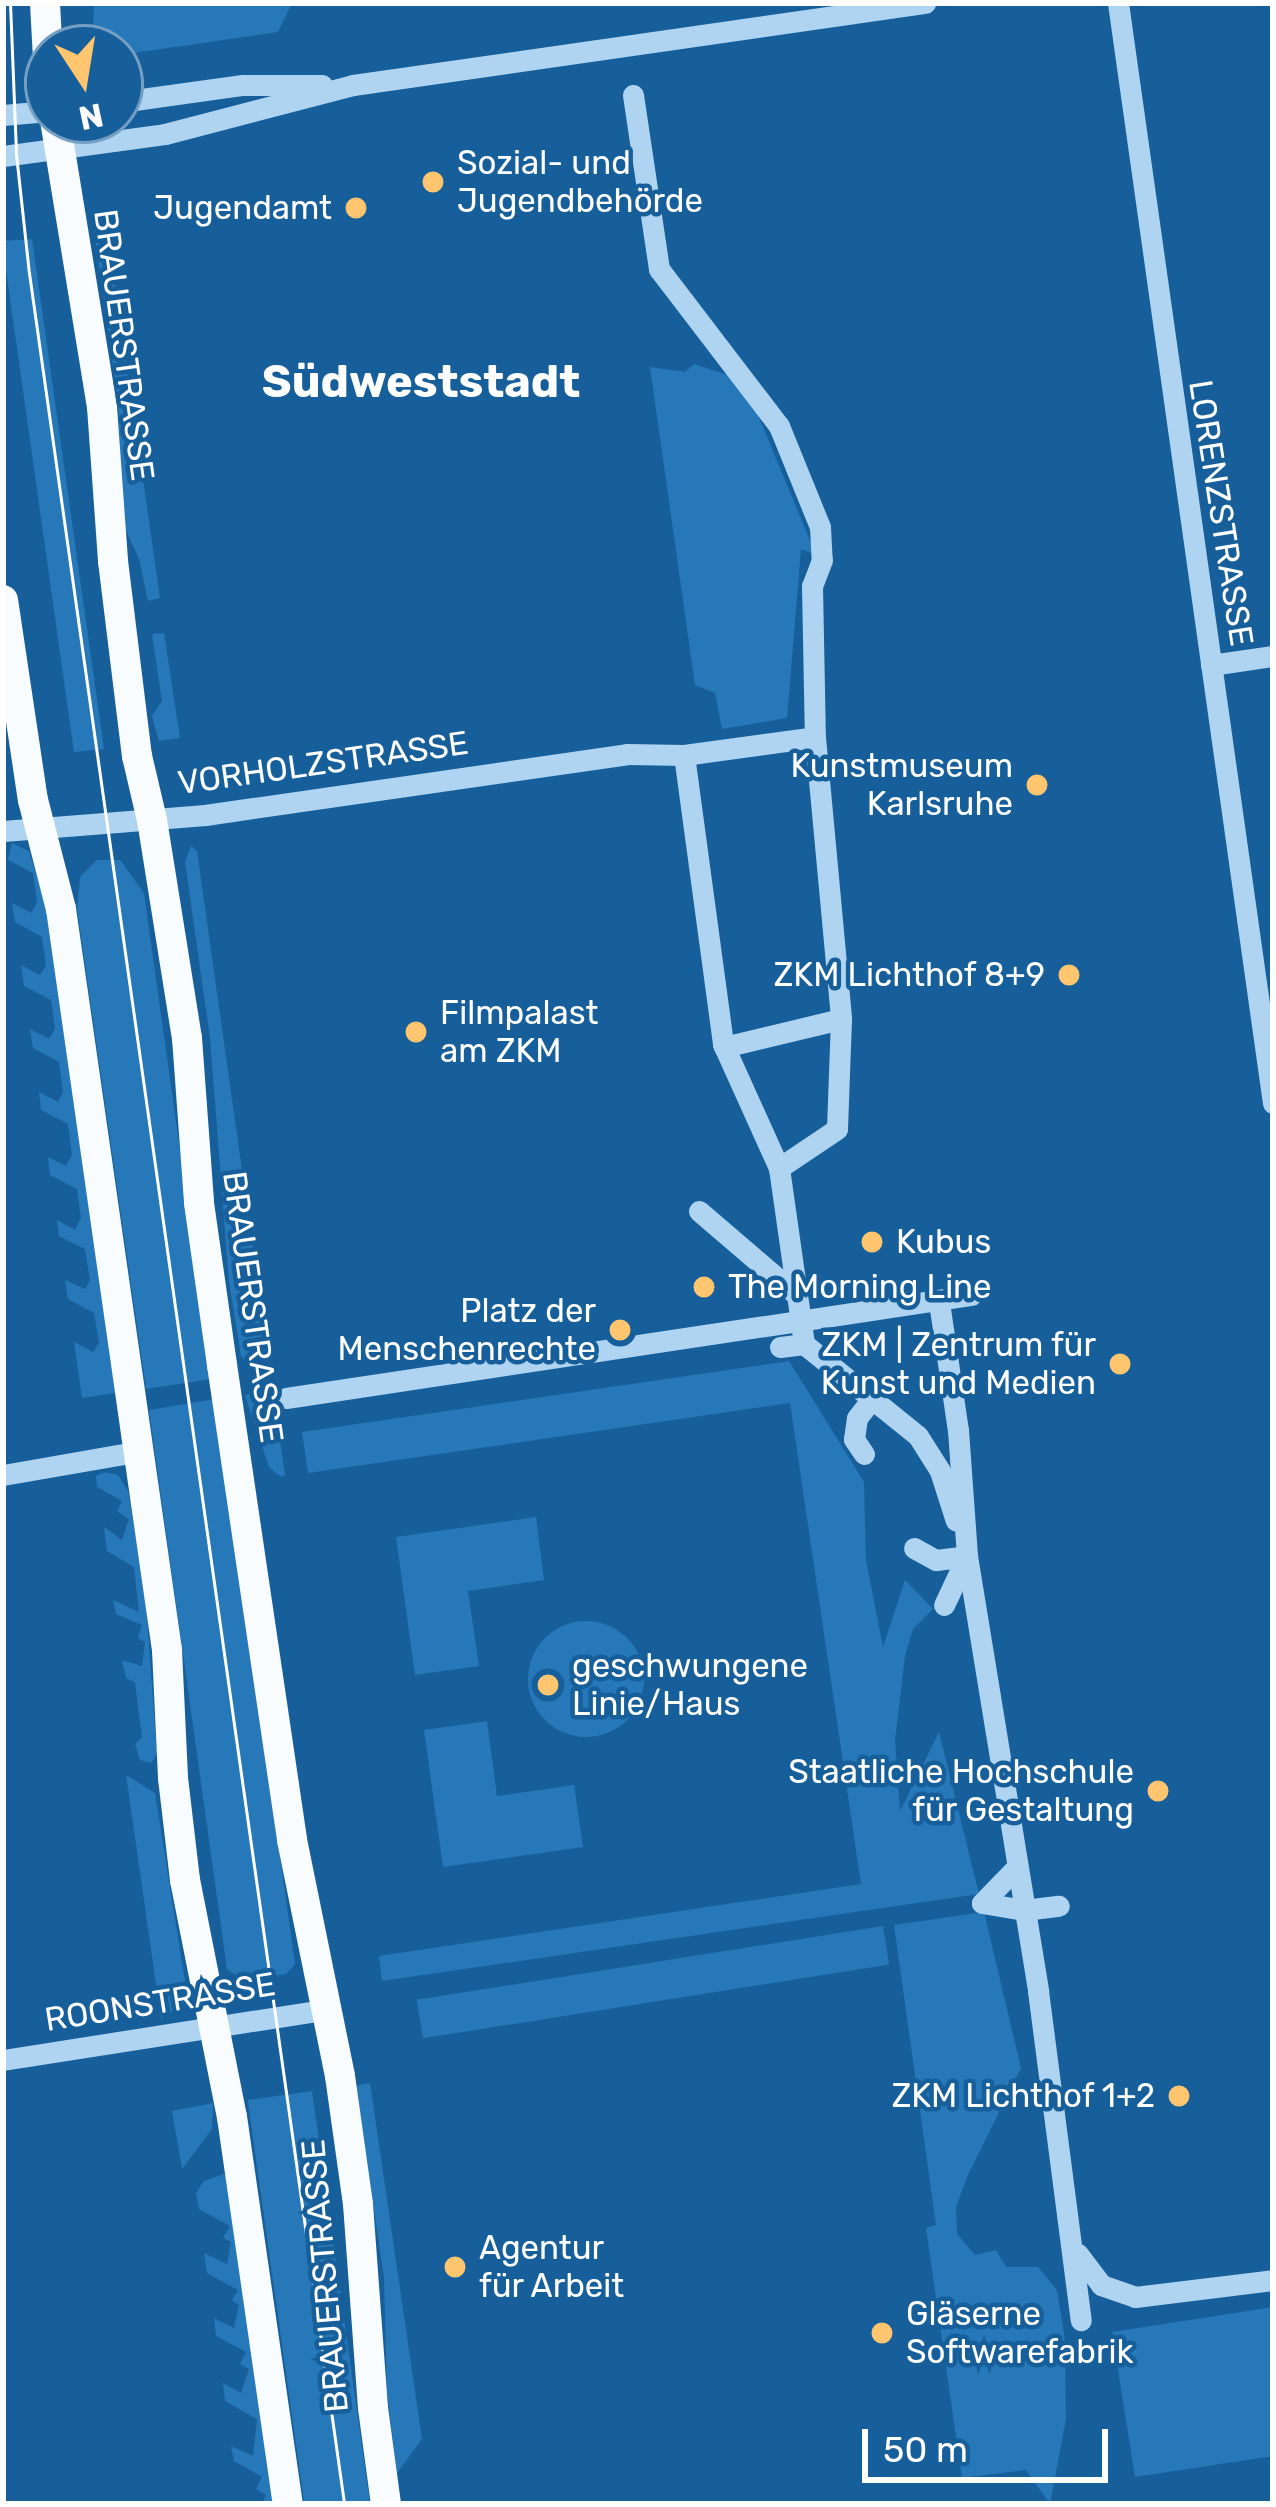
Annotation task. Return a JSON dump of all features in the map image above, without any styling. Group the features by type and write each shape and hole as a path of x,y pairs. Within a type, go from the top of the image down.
{"main road":[{"name":"BRAUERSTRASSE","path":"58,144 102,407 113,561 137,756 187,1038 215,1321 300,1885 326,2009 366,2261 373,2408 386,2504"},
{"name":"BRAUERSTRASSE","path":"3,600 40,826 61,909 167,1651 173,1778 185,1880 232,2116 288,2504"}],"street":[{"path":"144,128 214,123 352,85 925,3"},
{"name":"LORENZSTRASSE","path":"1118,3 1273,1103"},
{"path":"144,99 243,85 352,85"},
{"path":"633,95 659,269 779,427 820,527 822,560 812,586 815,737 841,1019 837,1129 779,1168"},
{"path":"3,156 34,144"},
{"path":"1210,665 1273,656"},
{"name":"VORHOLZSTRASSE","path":"3,831 152,820 652,751 683,755 815,737"},
{"path":"683,755 724,1047 779,1168 802,1333 928,1450 967,1556 944,1605"},
{"path":"724,1047 841,1019"},
{"path":"699,1210 797,1295"},
{"path":"286,1399 802,1333 971,1295"},
{"path":"939,1302 958,1430 967,1556 1072,2229 1081,2320"},
{"path":"780,1347 802,1333"},
{"path":"864,1454 854,1439 857,1418 872,1399"},
{"path":"3,1474 140,1451"},
{"path":"914,1548 937,1560 967,1556"},
{"path":"1016,1868 982,1903 1024,1910 1059,1906"},
{"name":"ROONSTRASSE","path":"3,2060 326,2009"},
{"path":"1072,2229 1090,2275 1120,2294 1152,2298 1273,2280"}],"shaded area":[{"path":"94,3 292,3 278,32 144,52 144,24 93,24"},
{"path":"107,227 160,598 148,601 139,559 123,524 118,400 94,230"},
{"path":"32,239 104,749 74,752 3,249 3,241"},
{"path":"694,364 731,376 751,398 816,555 801,549 787,718 722,729 715,693 695,685 650,367 685,372"},
{"path":"164,633 180,738 159,741 152,716 162,701 152,634"},
{"path":"12,843 29,851 47,911 116,1393 82,1398 74,1342 93,1352 99,1343 94,1313 68,1299 65,1280 85,1289 90,1280 85,1249 59,1236 57,1220 75,1230 81,1218 77,1189 50,1175 48,1157 66,1166 72,1155 68,1124 41,1110 39,1092 58,1102 63,1092 59,1062 33,1048 30,1029 49,1039 55,1029 51,1000 24,986 21,965 40,975 46,966 42,937 15,922 12,903 31,913 37,903 33,873 8,860"},
{"path":"191,846 197,851 263,1319 266,1373 255,1371 241,1356 229,1282 210,1038 185,862"},
{"path":"97,860 120,860 144,893 212,1379 146,1389 77,908 80,877"},
{"path":"789,1361 864,1482 866,1560 883,1647 905,1580 933,1609 913,1629 905,1656 895,1740 900,1811 939,1732 979,1894 382,1981 379,1956 861,1884 790,1403 308,1473 302,1432"},
{"path":"273,1391 285,1475 281,1477 269,1467 245,1395"},
{"path":"216,1399 295,1964 286,1974 242,1980 227,1969 149,1410"},
{"path":"118,1475 128,1491 145,1590 157,1754 151,1763 140,1760 135,1744 142,1737 135,1682 126,1678 122,1660 142,1666 145,1642 138,1638 142,1625 116,1614 113,1600 139,1612 134,1567 107,1551 104,1527 122,1540 129,1519 117,1511 122,1501 97,1487 96,1476"},
{"path":"536,1517 544,1580 468,1591 479,1666 415,1675 396,1537"},
{"path":"586,1621 608,1625 627,1638 640,1657 644,1679 640,1701 627,1720 608,1733 586,1737 564,1733 545,1720 532,1701 528,1679 532,1657 545,1638 564,1625"},
{"path":"487,1721 497,1796 574,1785 583,1847 443,1867 424,1730"},
{"path":"126,1775 155,1793 185,1981 175,2010 161,2019"},
{"path":"984,1912 1021,2068 967,2177 956,2207 957,2234 975,2255 996,2250 1006,2267 1038,2267 1057,2290 1065,2340 1066,2419 1050,2504 1026,2470 962,2478 926,2228 936,2225 894,1925"},
{"path":"883,1926 889,1965 423,2038 417,2000"},
{"path":"370,2083 422,2439 397,2473 387,2393 384,2278 356,2086"},
{"path":"312,2091 370,2504 304,2504 248,2100"},
{"path":"213,2103 212,2129 182,2169 172,2111"},
{"path":"224,2174 274,2504 262,2504 266,2495 256,2489 262,2477 234,2461 231,2446 253,2456 257,2419 225,2401 223,2383 241,2393 249,2369 240,2364 246,2352 216,2336 214,2318 234,2328 239,2305 232,2300 238,2290 207,2273 204,2253 227,2264 231,2242 223,2238 230,2226 199,2209 196,2193 204,2181"},
{"path":"1273,2307 1273,2456 1135,2477 1112,2332"}],"tram line":[{"path":"10,3 16,154 29,273 344,2504"}],"place":[{"name":"Sozial- und Jugendbehörde","path":"433,182"},
{"name":"Jugendamt","path":"356,208"},
{"name":"Kunstmuseum Karlsruhe","path":"1037,785"},
{"name":"ZKM Lichthof 8+9","path":"1069,975"},
{"name":"Filmpalast am ZKM","path":"416,1032"},
{"name":"Kubus","path":"872,1242"},
{"name":"The Morning Line","path":"704,1287"},
{"name":"Platz der Menschenrechte","path":"620,1330"},
{"name":"ZKM | Zentrum für Kunst und Medien","path":"1120,1364"},
{"name":"geschwungene Linie/Haus","path":"548,1685"},
{"name":"Staatliche Hochschule für Gestaltung","path":"1158,1791"},
{"name":"ZKM Lichthof 1+2","path":"1179,2096"},
{"name":"Agentur für Arbeit","path":"455,2267"},
{"name":"Gläserne Softwarefabrik","path":"882,2333"}],"district":[{"name":"Südweststadt","path":"421,382"}]}
